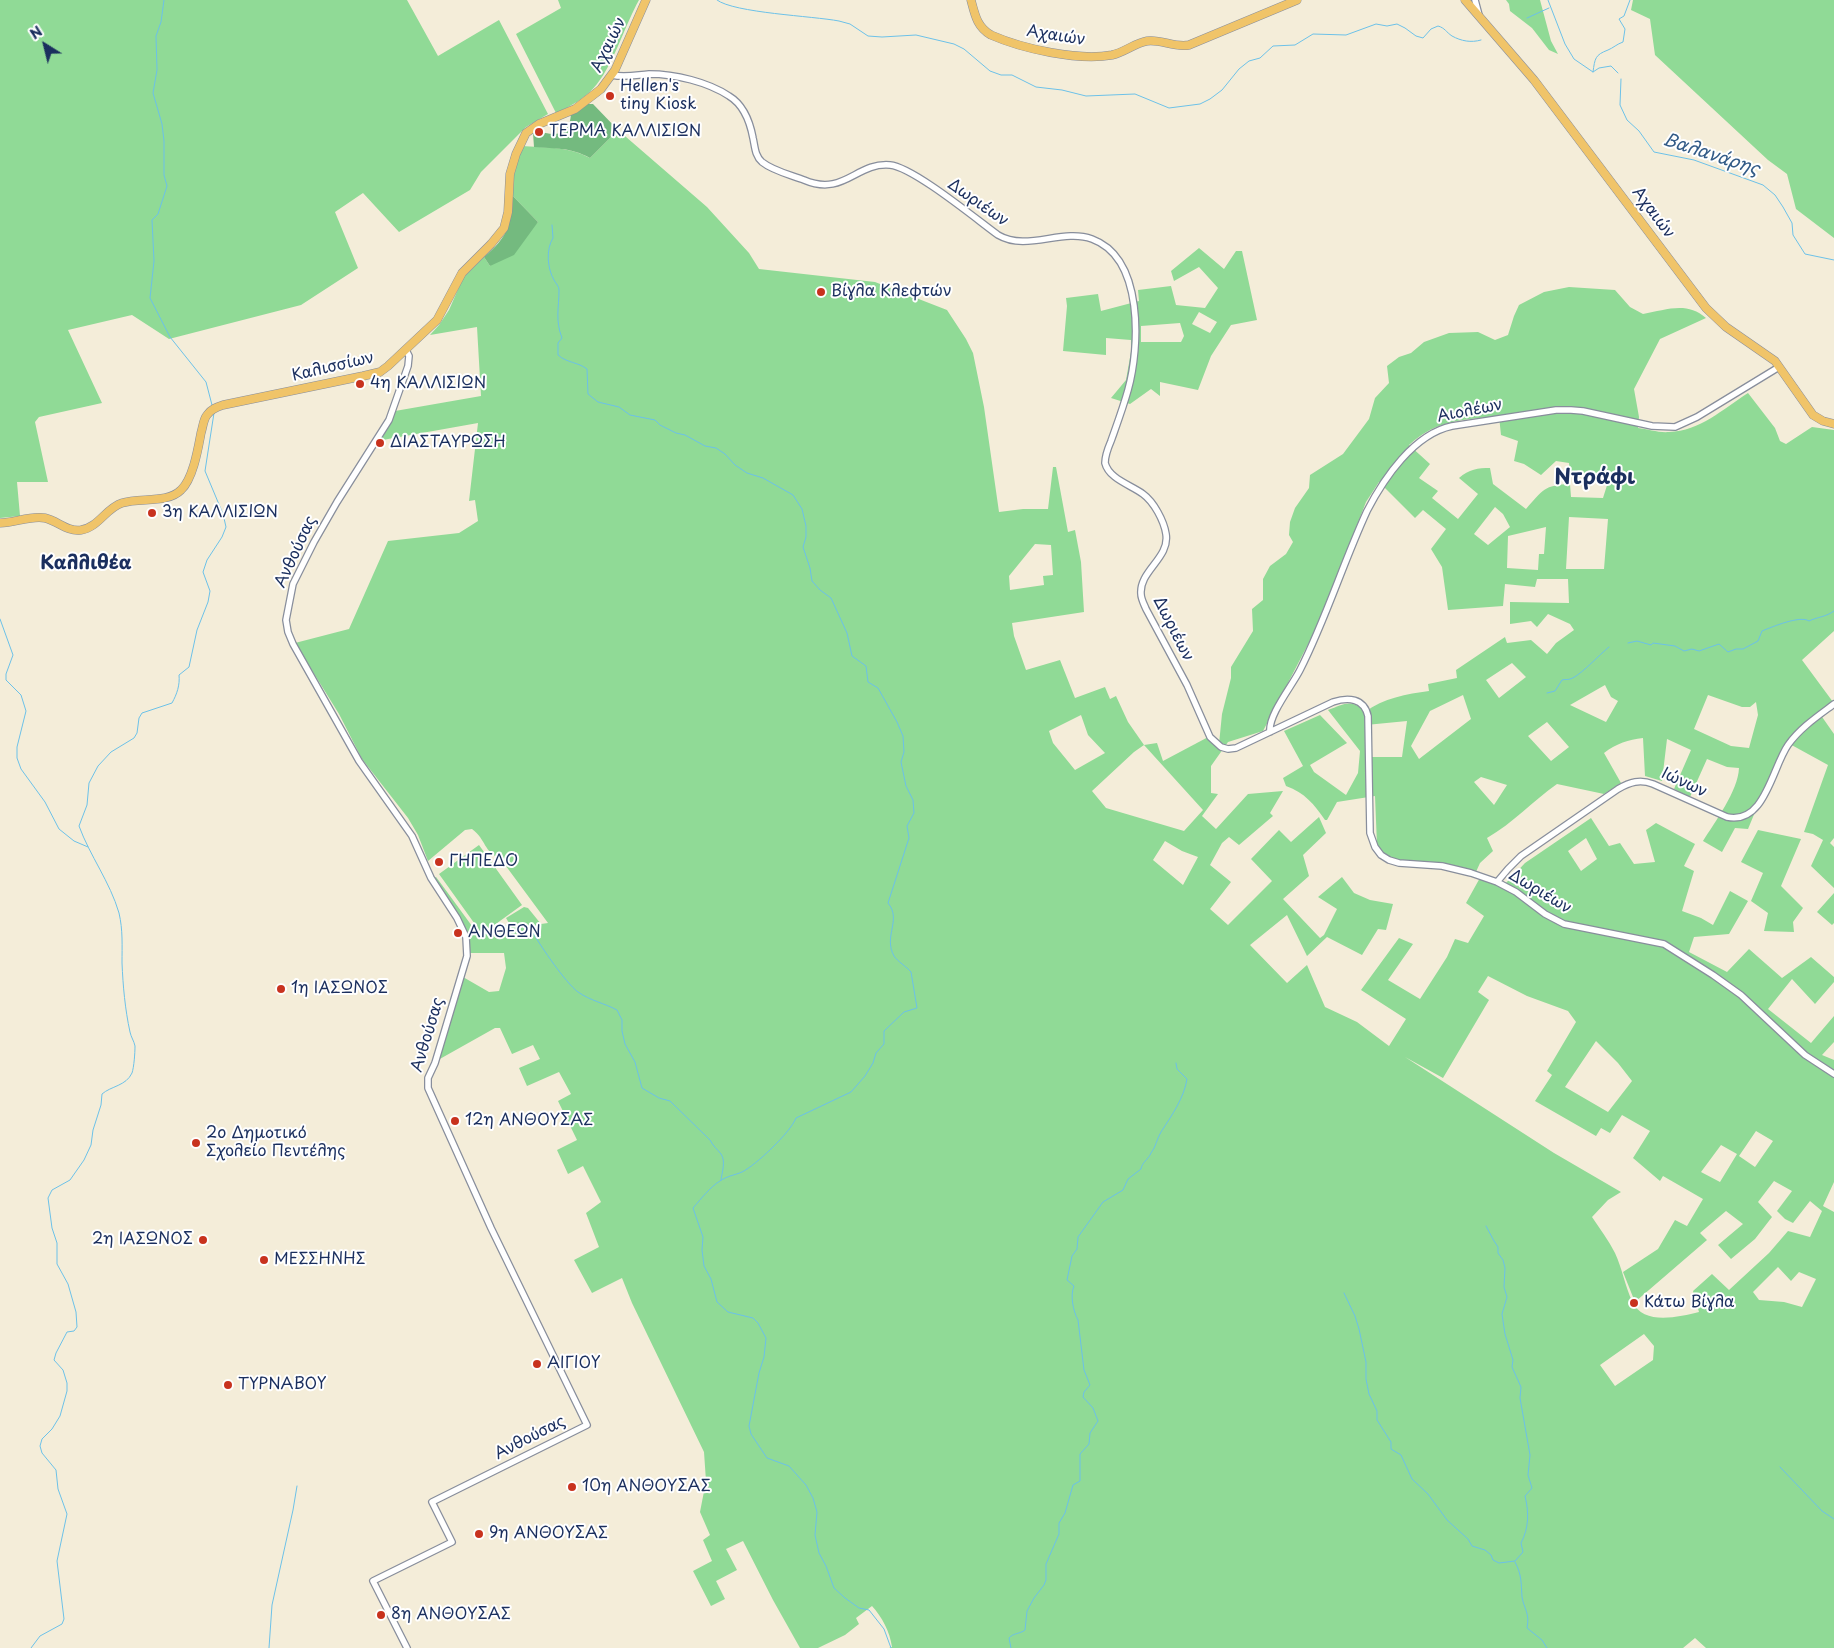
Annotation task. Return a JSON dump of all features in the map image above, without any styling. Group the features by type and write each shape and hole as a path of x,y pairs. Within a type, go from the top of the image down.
{"main road":[{"name":"Αχαιών","path":"590,98 601,89 612,75 646,0"},
{"name":"Αχαιών","path":"971,0 979,24 984,31 992,35 1058,54 1097,56 1117,54 1146,41 1160,41 1180,46 1189,45 1297,0"},
{"name":"Αχαιών","path":"1465,0 1534,80 1706,308 1726,327 1768,355 1780,366 1813,415 1823,421 1834,424"},
{"name":"Καλισσίων","path":"0,523 41,518 49,519 68,528 82,530 94,524 122,502 172,495 182,489 188,478 204,421 213,410 223,405 375,374 388,366 436,320 462,273 504,228 508,212 510,174 516,154 526,133 547,120 575,109 590,98"}],"street":[{"path":"1475,0 1479,17"},
{"name":"Δωριέων","path":"612,75 621,77 649,74 669,76 705,85 724,93 737,102 744,112 758,158 767,165 807,182 829,186 879,165 895,165 913,174 998,235 1007,239 1022,241 1074,236 1084,237 1100,243 1122,266 1129,280 1134,312 1135,343 1128,391 1105,463 1111,474 1142,493 1149,500 1166,534 1164,550 1143,583 1142,599 1187,685 1208,733 1215,743 1232,749 1338,701 1350,699 1360,702 1367,710 1369,720 1370,833 1378,852 1385,858 1394,862 1442,866 1497,882 1520,894 1545,914 1564,924 1658,942 1667,946 1714,975 1741,995 1805,1055 1834,1074"},
{"name":"Ανθούσας","path":"406,350 409,356 408,366 392,412 337,502 307,556 292,589 286,626 300,658 327,702 359,761 412,836 431,878 457,918 466,937 467,956 435,1062 428,1078 428,1088 495,1236 587,1425 432,1502 452,1542 374,1581 407,1648"},
{"name":"Αιολέων","path":"1270,732 1272,720 1300,671 1322,623 1372,502 1395,468 1415,445 1425,437 1438,430 1452,426 1563,410 1583,411 1652,426 1675,428 1697,417 1780,366"},
{"name":"Ιώνων","path":"1497,882 1521,856 1618,789 1634,782 1643,781 1653,784 1727,817 1736,818 1750,813 1760,803 1788,745 1802,729 1834,704"}],"green space":[{"path":"0,0 407,0 438,56 499,20 548,114 526,127 481,172 470,190 399,232 363,193 335,212 358,268 301,305 169,339 132,315 68,330 102,403 39,417 35,422 48,482 17,482 20,516 0,518"},
{"path":"558,0 639,0 609,66 597,84 578,101 556,113 516,34 561,8"},
{"path":"1506,0 1540,0 1551,41 1558,54 1549,50 1532,28 1510,11"},
{"path":"1633,0 1834,0 1834,238 1796,209 1787,174 1768,160 1655,55 1650,19 1631,10"},
{"path":"586,104 593,104 618,130 590,158 569,150 534,147 533,133 537,131 555,134 565,131 570,121 571,113"},
{"path":"618,130 707,207 749,253 759,269 875,282 947,310 973,353 984,407 999,512 1023,509 1048,509 1053,467 1056,467 1068,532 1075,530 1081,562 1084,612 1012,623 1014,636 1026,670 1060,660 1075,698 1105,687 1110,699 1116,696 1128,722 1144,745 1157,743 1163,761 1212,735 1219,744 1222,714 1231,678 1231,667 1253,631 1252,609 1263,600 1263,579 1270,566 1286,554 1293,542 1289,535 1290,522 1295,508 1309,488 1310,475 1343,454 1369,419 1375,398 1389,383 1387,366 1399,357 1411,353 1424,342 1449,333 1478,332 1495,340 1508,335 1519,305 1544,292 1569,287 1615,290 1630,307 1643,314 1684,308 1699,313 1706,318 1660,339 1634,389 1639,417 1638,428 1665,432 1691,428 1711,418 1748,393 1775,428 1780,441 1786,444 1812,427 1834,430 1834,631 1802,660 1833,702 1820,714 1834,734 1834,838 1830,843 1834,847 1834,888 1811,866 1823,840 1813,834 1804,832 1828,765 1788,743 1775,764 1748,829 1735,828 1722,852 1703,841 1735,786 1739,768 1727,767 1707,759 1690,797 1674,789 1691,750 1667,739 1662,781 1645,776 1643,738 1623,742 1604,753 1621,783 1604,794 1557,784 1506,826 1487,838 1493,851 1480,863 1475,874 1427,861 1400,861 1385,856 1377,845 1375,796 1337,802 1327,820 1325,820 1317,809 1299,792 1286,786 1283,778 1303,766 1284,731 1320,715 1347,743 1310,765 1314,772 1346,795 1358,773 1360,751 1328,710 1343,704 1352,704 1365,712 1387,700 1429,691 1428,684 1457,678 1456,670 1505,637 1507,643 1531,640 1547,654 1556,643 1574,630 1570,624 1548,614 1537,627 1531,621 1510,624 1510,602 1569,603 1568,579 1537,579 1535,587 1505,584 1503,606 1448,610 1442,567 1431,549 1446,529 1423,510 1415,518 1379,482 1366,502 1318,625 1263,731 1228,742 1211,766 1211,793 1218,794 1202,816 1216,829 1248,794 1283,791 1270,813 1273,816 1239,845 1229,837 1222,843 1210,865 1231,882 1210,909 1228,925 1272,881 1251,859 1279,830 1291,842 1319,817 1326,833 1303,855 1309,876 1283,899 1320,938 1324,935 1337,909 1318,897 1342,877 1354,893 1370,900 1393,904 1386,930 1378,929 1362,955 1327,937 1307,956 1287,915 1250,945 1287,983 1307,965 1325,1007 1357,1022 1389,1046 1406,1019 1361,990 1399,938 1413,944 1388,980 1420,999 1447,957 1455,939 1468,943 1484,916 1466,903 1481,876 1505,884 1525,863 1591,818 1609,846 1620,843 1634,864 1655,862 1646,830 1656,823 1695,844 1684,866 1694,871 1682,911 1713,925 1730,891 1748,901 1729,934 1694,937 1689,952 1727,972 1749,949 1782,978 1811,957 1834,977 1834,982 1815,1004 1792,979 1768,1009 1811,1043 1834,1016 1834,1042 1822,1055 1834,1060 1834,1182 1823,1206 1834,1212 1834,1648 1706,1648 1695,1638 1683,1648 889,1648 892,1647 887,1630 872,1606 856,1618 859,1624 845,1635 818,1648 800,1648 743,1541 726,1549 737,1570 716,1581 725,1599 711,1606 693,1571 712,1561 703,1540 710,1535 700,1512 706,1481 704,1452 632,1303 622,1278 592,1293 574,1260 599,1247 586,1213 601,1202 583,1166 568,1174 557,1150 577,1140 558,1101 571,1094 559,1072 527,1086 519,1068 540,1059 533,1045 512,1054 500,1028 495,1028 438,1060 463,977 489,992 499,991 506,968 504,953 469,953 469,941 466,931 434,878 436,877 480,937 493,928 497,932 509,923 506,918 524,907 528,908 541,924 548,923 500,858 491,853 472,829 465,830 428,861 418,835 408,818 362,759 339,714 295,643 349,629 388,541 459,533 478,521 475,500 469,501 478,423 377,441 389,424 395,411 481,396 477,327 430,335 449,310 463,278 484,257 490,266 538,222 510,193 511,178 521,146 565,149 590,158","holes":["1499,416 1501,435 1518,441 1514,461 1524,464 1541,475 1556,461 1569,463 1570,475 1609,479 1603,498 1571,497 1570,484 1561,485 1549,487 1536,497 1526,509 1493,484 1490,468 1478,469 1470,471 1459,478 1478,494 1458,519 1432,498 1438,491 1419,478 1430,464 1409,445 1419,436 1430,430 1441,425 1463,420","1495,507 1503,514 1510,527 1488,545 1474,534","1569,517 1608,519 1604,569 1566,569","1546,527 1544,554 1539,554 1538,570 1507,568 1508,536","1035,544 1051,545 1053,575 1043,576 1044,585 1010,590 1009,576","1512,663 1526,677 1499,698 1486,680","1605,685 1611,697 1618,701 1606,722 1570,705","1463,695 1471,719 1419,759 1411,746 1430,711","1708,695 1742,707 1750,707 1756,702 1758,715 1749,748 1731,746 1694,729","1081,715 1088,735 1105,753 1075,770 1053,743 1049,731","1407,721 1402,757 1367,757 1366,725","1547,722 1569,747 1551,761 1528,736","1144,745 1203,810 1184,831 1106,808 1092,791","1481,777 1507,785 1494,805 1474,782","1586,838 1597,859 1581,871 1568,851","1165,841 1182,851 1198,857 1183,885 1153,860","1488,976 1527,996 1568,1011 1576,1022 1547,1071 1552,1075 1535,1101 1596,1136 1601,1128 1610,1133 1622,1115 1650,1131 1633,1158 1660,1181 1663,1176 1703,1199 1687,1226 1675,1220 1658,1249 1623,1272 1635,1302 1707,1240 1700,1233 1726,1211 1743,1224 1718,1245 1731,1259 1755,1239 1772,1217 1758,1202 1774,1181 1792,1191 1777,1211 1785,1219 1793,1223 1810,1201 1822,1211 1810,1237 1788,1231 1769,1253 1729,1290 1712,1274 1693,1291 1699,1312 1681,1316 1652,1317 1637,1309 1632,1301 1615,1253 1592,1217 1608,1200 1621,1192 1554,1153 1405,1057 1443,1078 1489,1000 1478,992","1596,1041 1618,1063 1632,1081 1608,1112 1565,1087","1756,1131 1773,1141 1755,1167 1739,1156","1721,1145 1737,1154 1720,1182 1701,1172","1778,1267 1791,1281 1799,1272 1816,1279 1802,1307 1784,1302 1759,1300 1753,1292","1644,1334 1654,1346 1653,1360 1615,1386 1600,1365"]},
{"path":"510,193 538,222 514,255 490,266 484,257 504,236 507,229 510,213"},
{"path":"1199,248 1224,269 1236,251 1242,251 1257,320 1231,325 1211,356 1198,390 1160,382 1160,396 1151,389 1130,404 1111,398 1126,380 1131,340 1106,338 1106,355 1063,351 1066,298 1098,294 1101,311 1139,301 1138,290 1171,286 1176,305 1205,308 1218,288 1199,267 1174,281 1171,271","holes":["1199,312 1217,322 1210,333 1192,324","1180,323 1184,336 1181,342 1141,342 1141,326"]},
{"path":"1758,830 1801,839 1781,886 1803,908 1793,922 1794,932 1764,931 1768,913 1751,901 1763,873 1741,862"},
{"path":"479,845 522,905 482,934 439,874"},
{"path":"1834,893 1834,923 1832,925 1817,912"}],"waterway":[{"path":"164,0 161,22 156,36 157,70 153,93 162,124 164,175 167,186 158,214 152,220 154,261 150,298 170,337 206,382 212,405"},
{"path":"717,0 756,11 839,21 850,24 868,36 916,35 954,44 964,49 990,71 1001,75 1012,75 1036,87 1062,90 1086,96 1135,94 1169,108 1200,104 1210,99 1222,90 1239,69 1249,61 1260,58 1273,46 1295,45 1313,34 1346,35 1376,24 1387,26 1397,24 1416,36 1423,38 1431,29 1438,26 1459,39 1481,40"},
{"name":"Βαλανάρης","path":"1548,0 1565,44 1574,59 1593,72 1599,68 1611,66 1618,73"},
{"path":"1593,72 1598,55 1623,42 1625,29 1619,19 1624,16 1630,0"},
{"path":"1527,18 1549,8"},
{"name":"Βαλανάρης","path":"1621,79 1620,105 1627,120 1639,131 1654,152 1694,160 1763,185 1775,195 1783,207 1792,223 1793,235 1805,254 1834,260"},
{"path":"552,225 553,238 549,248 548,259 550,270 559,289 558,320 562,338 558,343 558,355 587,369 588,394 598,402 619,407 630,415 655,420 660,425 676,433 685,435 705,446 716,448 747,473 763,478 793,495 802,509 806,526 806,537 803,547 812,581 831,598 847,633 852,656 866,666 868,682 878,688 903,736 904,752 901,762 906,786 913,800 914,813 907,826 909,838 888,903 892,909 893,916 890,942 895,958 911,972 917,1008 904,1012 884,1031 884,1044 876,1053 873,1063 865,1076 851,1092 796,1118 787,1132 764,1156 742,1172 725,1178 716,1184 693,1208 703,1237 704,1266 711,1279 717,1302 728,1312 753,1318 766,1338 764,1357 749,1426 751,1434 767,1458 789,1466 806,1485 813,1498 817,1512 815,1535 819,1553 834,1588 859,1608 869,1610 884,1629 891,1648"},
{"path":"31,1648 40,1636 62,1624 64,1619 57,1561 67,1514 58,1489 56,1470 42,1453 40,1446 42,1439 52,1429 60,1416 67,1391 63,1370 54,1360 56,1353 67,1332 74,1331 77,1327 76,1312 68,1284 57,1264 57,1243 52,1228 48,1198 52,1190 70,1180 84,1160 91,1145 102,1094 126,1081 133,1070 135,1052 125,998 122,932 119,913 79,826 87,805 89,783 98,766 111,752 134,738 142,713 172,703 178,689 179,675 189,667 197,630 208,602 210,591 203,572 207,560 222,537 226,527 223,514 205,471 214,413"},
{"path":"1628,643 1637,641 1651,645 1653,643 1675,646 1684,651 1692,649 1699,651 1719,644 1728,652 1743,649 1758,641 1762,631 1772,627 1799,619 1809,621 1834,611"},
{"path":"0,619 13,655 6,674 6,680 21,695 26,711 17,747 17,758 21,769 45,802 59,829 74,841 88,847"},
{"path":"1547,693 1555,691 1562,680 1579,674 1609,647"},
{"path":"533,933 554,964 578,992 617,1010 622,1020 625,1044 635,1062 642,1088 659,1098 670,1101 710,1140 721,1154 723,1160 721,1180"},
{"path":"1011,1648 1009,1638 1025,1630 1027,1611 1046,1580 1046,1564 1059,1534 1059,1523 1065,1513 1073,1485 1080,1481 1080,1454 1089,1444 1090,1433 1098,1421 1093,1408 1083,1397 1084,1392 1090,1385 1084,1370 1078,1320 1073,1303 1072,1294 1074,1286 1067,1280 1072,1256 1077,1249 1078,1237 1103,1202 1123,1190 1128,1179 1141,1169 1177,1106 1187,1079 1177,1069 1176,1063"},
{"path":"1344,1293 1359,1329 1366,1362 1366,1379 1369,1394 1377,1411 1377,1420 1391,1442 1391,1449 1401,1455 1412,1479 1428,1494 1447,1520 1468,1539 1472,1546 1485,1550 1491,1555 1493,1560 1499,1563 1515,1561 1523,1552 1521,1543 1527,1526 1528,1514 1525,1496 1532,1488 1528,1475 1530,1455 1520,1398 1521,1387 1512,1367 1513,1360 1505,1334 1502,1314 1507,1297 1504,1287 1505,1268 1503,1260 1498,1253 1498,1247 1486,1226"},
{"path":"1780,1467 1822,1511 1834,1519"},
{"path":"269,1648 272,1605 297,1486"},
{"path":"1515,1562 1520,1575 1522,1597 1527,1615 1527,1628 1542,1640 1547,1648"}],"place":[{"name":"Hellen's tiny Kiosk","path":"610,96"},
{"name":"ΤΕΡΜΑ ΚΑΛΛΙΣΙΩΝ","path":"539,132"},
{"name":"Βίγλα Κλεφτών","path":"821,292"},
{"name":"4η ΚΑΛΛΙΣΙΩΝ","path":"360,384"},
{"name":"ΔΙΑΣΤΑΥΡΩΣΗ","path":"380,443"},
{"name":"3η ΚΑΛΛΙΣΙΩΝ","path":"152,513"},
{"name":"ΓΗΠΕΔΟ","path":"439,862"},
{"name":"ΑΝΘΕΩΝ","path":"458,933"},
{"name":"1η ΙΑΣΩΝΟΣ","path":"281,989"},
{"name":"12η ΑΝΘΟΥΣΑΣ","path":"455,1121"},
{"name":"2ο Δημοτικό Σχολείο Πεντέλης","path":"196,1143"},
{"name":"2η ΙΑΣΩΝΟΣ","path":"203,1240"},
{"name":"ΜΕΣΣΗΝΗΣ","path":"264,1260"},
{"name":"Κάτω Βίγλα","path":"1634,1303"},
{"name":"ΑΙΓΙΟΥ","path":"537,1364"},
{"name":"ΤΥΡΝΑΒΟΥ","path":"228,1385"},
{"name":"10η ΑΝΘΟΥΣΑΣ","path":"572,1487"},
{"name":"9η ΑΝΘΟΥΣΑΣ","path":"479,1534"},
{"name":"8η ΑΝΘΟΥΣΑΣ","path":"381,1615"}],"district":[{"name":"Ντράφι","path":"1595,478"},
{"name":"Καλλιθέα","path":"86,564"}]}
